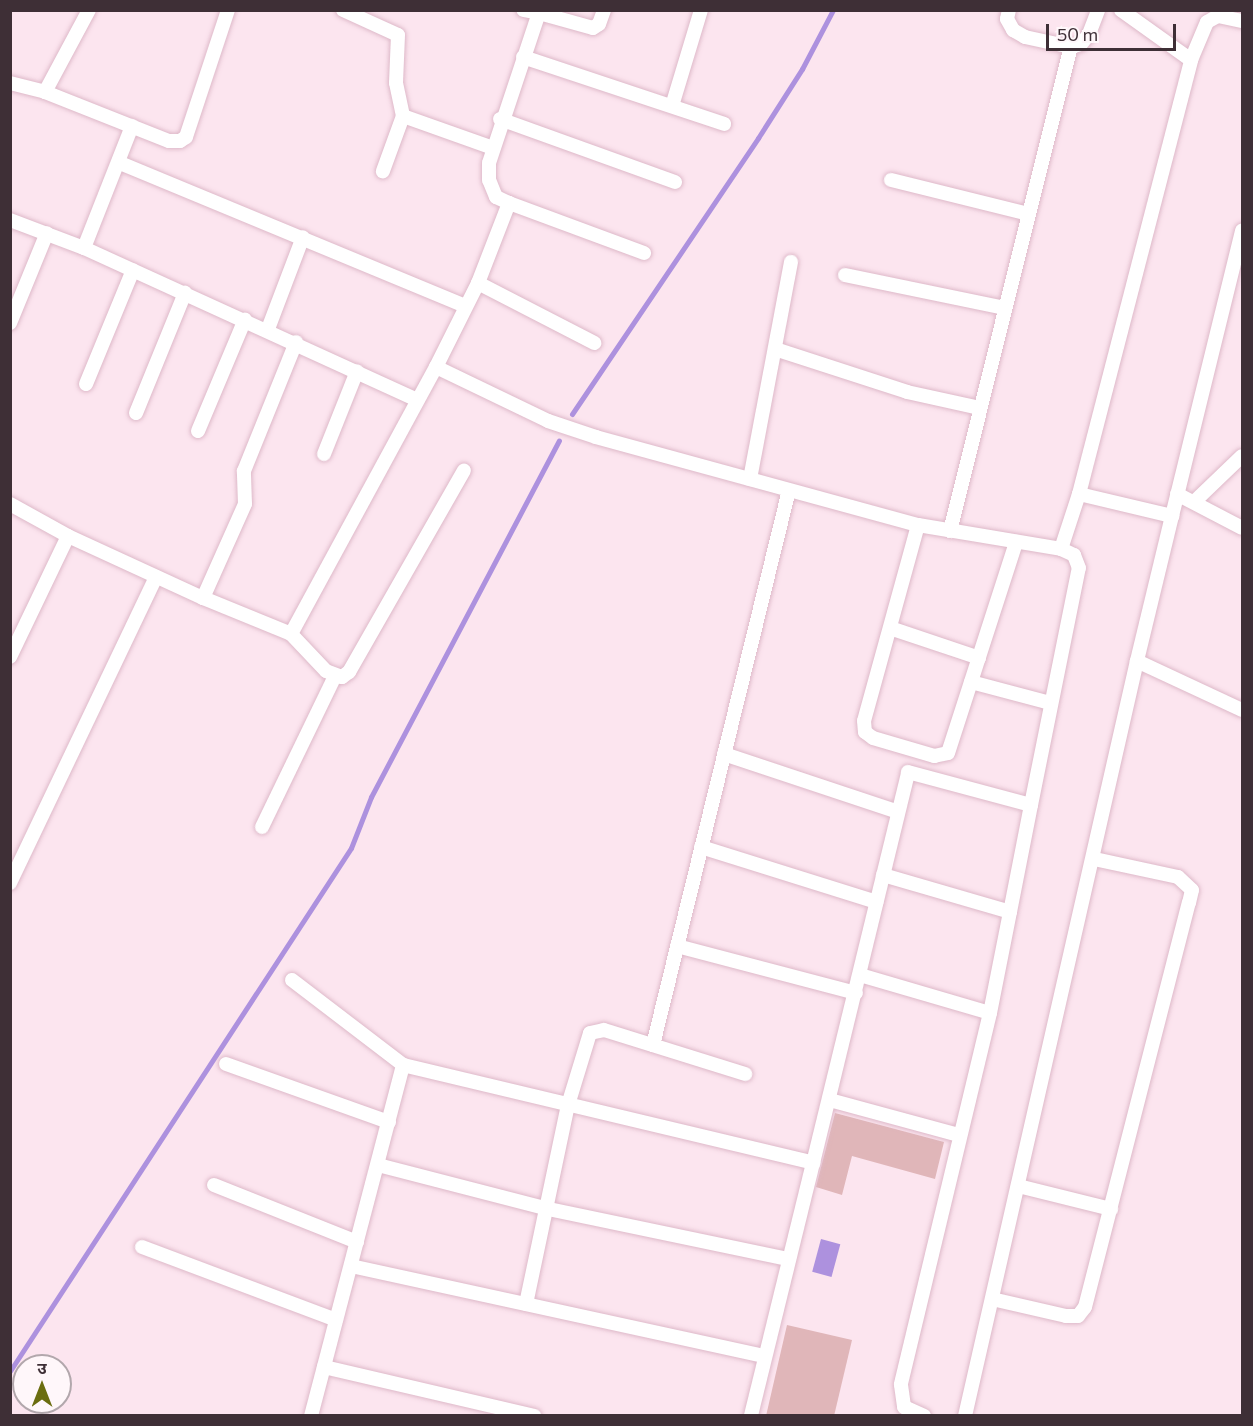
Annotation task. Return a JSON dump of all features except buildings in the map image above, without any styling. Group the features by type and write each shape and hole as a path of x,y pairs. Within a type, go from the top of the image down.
{"street":[{"path":"45,92 89,10"},
{"path":"10,83 45,92 169,141 180,141 186,136 228,10"},
{"path":"343,10 398,35 396,83 403,116 383,171"},
{"path":"523,10 593,28 599,24 604,10"},
{"path":"672,106 701,10"},
{"path":"1009,10 1007,19 1012,30 1025,37 1071,46 1081,44 1089,34 1098,10"},
{"path":"1121,10 1191,60"},
{"path":"539,13 500,119 492,148 489,180 496,196 509,203 644,252"},
{"path":"1061,549 1079,494 1191,60 1207,22 1218,16 1242,21"},
{"path":"950,531 1071,46"},
{"path":"523,57 724,124"},
{"path":"403,116 492,148"},
{"path":"500,119 675,182"},
{"path":"84,248 120,163 132,126"},
{"path":"120,163 465,306"},
{"path":"891,180 1028,214"},
{"path":"291,634 436,367 478,283 509,203"},
{"path":"10,220 84,248 268,329 417,400"},
{"path":"965,1416 1095,859 1137,661 1242,230"},
{"path":"10,323 46,234"},
{"path":"268,329 303,237"},
{"path":"750,479 792,262"},
{"path":"86,384 132,270"},
{"path":"845,275 1005,308"},
{"path":"478,283 594,343"},
{"path":"136,413 185,294"},
{"path":"198,431 245,319"},
{"path":"203,598 245,504 244,471 296,342"},
{"path":"775,349 908,392 980,408"},
{"path":"436,367 548,421 918,525 1061,549 1074,555 1079,568 1050,703 990,1013 901,1385 904,1407 924,1416"},
{"path":"324,454 357,371"},
{"path":"1194,502 1242,456"},
{"path":"262,827 335,676 349,672 464,470"},
{"path":"652,1045 789,490"},
{"path":"1079,494 1172,516"},
{"path":"1177,494 1242,528"},
{"path":"10,504 68,536 156,577 291,634 335,676"},
{"path":"918,525 864,721 865,732 886,743 941,757 948,753 1016,542"},
{"path":"10,657 68,536"},
{"path":"10,883 156,577"},
{"path":"890,628 979,658"},
{"path":"1137,661 1242,710"},
{"path":"971,682 1050,703"},
{"path":"751,1416 763,1356 830,1100 913,750"},
{"path":"724,754 898,812"},
{"path":"908,772 1030,805"},
{"path":"701,847 877,902"},
{"path":"992,1299 1078,1316 1085,1307 1192,890 1178,877 1095,859"},
{"path":"883,875 1010,912"},
{"path":"677,946 856,993"},
{"path":"860,975 990,1013"},
{"path":"292,980 403,1065 813,1163"},
{"path":"526,1304 544,1208 568,1105 590,1033 604,1030 745,1074"},
{"path":"226,1064 389,1122"},
{"path":"311,1416 403,1065"},
{"path":"830,1100 959,1135"},
{"path":"378,1165 544,1208 789,1258"},
{"path":"214,1185 357,1242"},
{"path":"1018,1186 1111,1209"},
{"path":"142,1247 336,1320"},
{"path":"351,1266 763,1356"},
{"path":"324,1367 534,1416"}],"shaded area":[{"path":"821,1239 840,1244 832,1277 812,1272"}],"waterway":[{"path":"572,414 758,138 802,69 833,10"},
{"path":"10,1371 351,848 371,797 559,440"}]}
